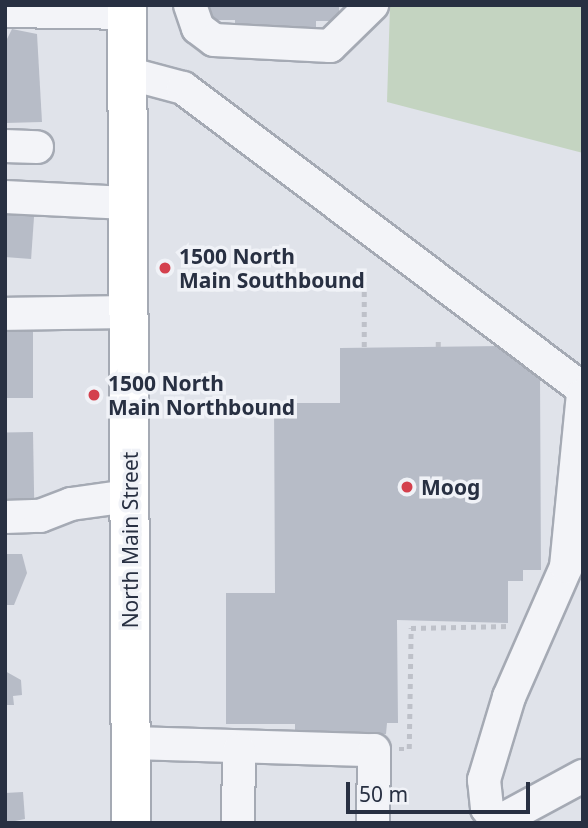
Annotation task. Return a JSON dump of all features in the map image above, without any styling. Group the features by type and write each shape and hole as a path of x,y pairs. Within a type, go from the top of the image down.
{"main road":[{"name":"North Main Street","path":"127,9 131,823"}],"lane":[{"path":"190,5 198,28 214,40 330,46 372,5"},
{"path":"5,11 127,9"},
{"path":"127,73 183,88 583,388"},
{"path":"5,146 37,147"},
{"path":"5,197 127,203"},
{"path":"5,314 128,312"},
{"path":"583,395 566,567 509,697 484,780 487,808 497,822 583,776"},
{"path":"5,517 40,516 71,504 130,496"},
{"path":"132,743 239,750 374,750 373,823"},
{"path":"238,823 239,750"}],"path":[{"path":"364,267 364,347"},
{"path":"438,338 438,347"},
{"path":"409,749 411,628 520,625"}],"green space":[{"path":"390,5 583,5 583,153 387,102"}],"building":[{"path":"208,5 339,5 339,21 316,21 316,30 235,30 235,20 208,20"},
{"path":"12,29 37,34 42,122 5,123 5,43"},
{"path":"5,202 35,204 31,259 5,257"},
{"path":"5,327 33,327 33,398 5,398"},
{"name":"Moog","path":"502,346 540,377 541,570 523,570 523,581 508,581 508,623 397,620 398,723 387,723 386,734 295,735 295,724 226,724 226,593 275,593 274,403 340,403 340,348"},
{"path":"5,432 33,432 34,502 6,502"},
{"path":"5,554 22,554 27,573 14,605 5,605"},
{"path":"5,671 21,680 22,695 13,696 14,705 5,705"},
{"path":"23,792 25,819 5,823 5,793"}],"place":[{"name":"1500 North Main Southbound","path":"165,268"},
{"name":"1500 North Main Northbound","path":"94,395"},
{"name":"Moog","path":"407,487"}]}
